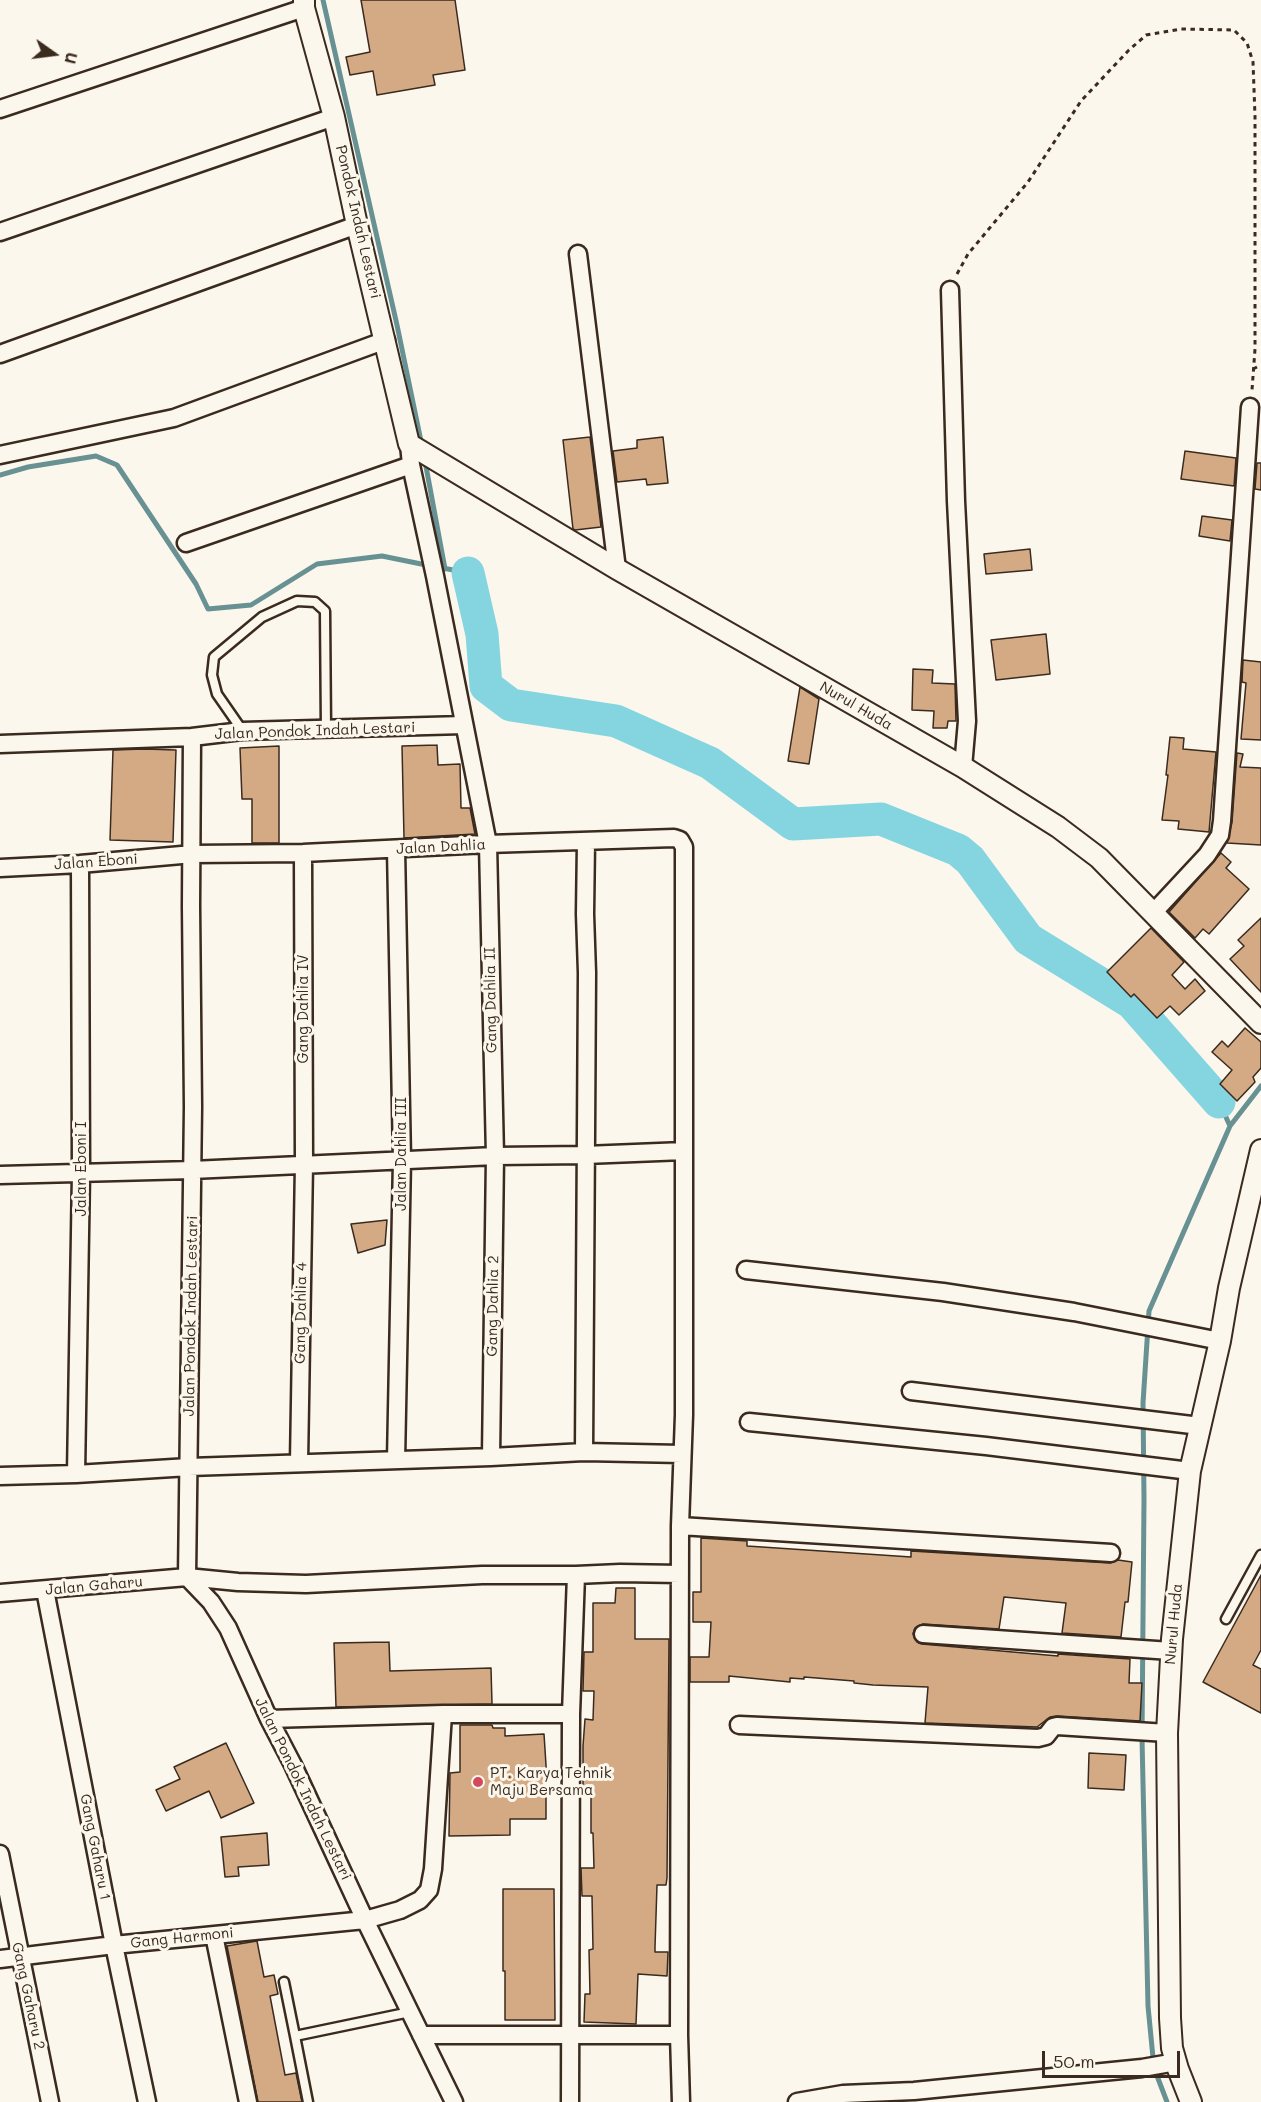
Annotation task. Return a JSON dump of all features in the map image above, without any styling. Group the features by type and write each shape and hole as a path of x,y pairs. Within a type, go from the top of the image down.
{"street":[{"path":"0,109 304,4"},
{"name":"Pondok Indah Lestari","path":"304,4 334,117 409,444"},
{"path":"0,232 334,117"},
{"path":"0,354 357,225"},
{"path":"578,254 617,569"},
{"path":"950,290 956,501 968,721 963,767"},
{"path":"0,454 174,418 386,340"},
{"path":"1153,913 1207,855 1220,835 1250,407"},
{"name":"Nurul Huda","path":"409,444 617,569 963,767 1081,843 1099,858 1261,1023"},
{"name":"Gang Dahlia II","path":"409,444 411,465 488,844 495,1156"},
{"path":"186,543 411,465"},
{"name":"Jalan Pondok Indah Lestari","path":"454,2102 269,1719 228,1628 211,1602 187,1577 192,1170 190,906 192,737 242,731 464,725"},
{"path":"0,744 192,737"},
{"name":"Jalan Dahlia","path":"192,854 303,853 488,844 586,843 674,838 680,840 684,848 684,1151"},
{"path":"584,1452 586,843"},
{"name":"Jalan Dahlia III","path":"396,849 402,1160 396,1460"},
{"name":"Gang Dahlia IV","path":"303,853 304,1164"},
{"name":"Jalan Eboni","path":"0,868 80,864 192,854"},
{"name":"Jalan Eboni I","path":"76,1474 81,1173 80,864"},
{"name":"Nurul Huda","path":"1191,2102 1170,2063 1172,2048 1161,1733 1167,1651 1190,1471 1261,1150"},
{"path":"0,1175 684,1151 680,1526 679,2034 681,2102"},
{"name":"Gang Dahlia 2","path":"491,1457 495,1156"},
{"name":"Gang Dahlia 4","path":"299,1462 304,1164"},
{"path":"746,1270 943,1292 1074,1312 1220,1341"},
{"path":"911,1391 1200,1426"},
{"path":"749,1422 1163,1466 1190,1471"},
{"path":"0,1476 584,1452 682,1454"},
{"path":"680,1526 1112,1553"},
{"name":"Jalan Gaharu","path":"0,1593 187,1577 238,1582 306,1584 482,1575 680,1574"},
{"path":"570,2102 571,1714 576,1575"},
{"name":"Gang Gaharu 1","path":"45,1590 147,2102"},
{"path":"924,1634 1167,1651"},
{"path":"269,1719 443,1714 571,1714"},
{"name":"Gang Harmoni","path":"0,1959 114,1945 365,1920 400,1910 420,1900 429,1890 433,1869 443,1714"},
{"path":"739,1725 1038,1738 1046,1736 1053,1727 1057,1726 1161,1733"},
{"name":"Gang Gaharu 2","path":"0,1854 50,2102"},
{"path":"214,1935 248,2102"},
{"path":"421,2035 679,2034"},
{"path":"797,2102 843,2094 914,2091 1142,2068 1170,2063"}],"lane":[{"path":"242,731 218,694 212,675 214,657 262,617 297,601 315,602 325,611 326,730"},
{"path":"1226,1619 1261,1556"},
{"path":"284,1982 308,2102"},
{"path":"295,2036 410,2012"}],"path":[{"path":"950,290 968,254 1028,182 1081,101 1128,51 1146,35 1181,29 1234,30 1247,43 1253,62 1256,116 1254,369 1250,407"},
{"path":"1254,369 1261,365"}],"building":[{"path":"361,0 455,0 465,70 433,75 435,85 377,95 373,71 350,75 346,57 370,52"},
{"path":"590,437 601,527 575,530 573,529 563,440"},
{"path":"663,437 668,483 647,485 646,479 617,482 613,451 637,448 637,440"},
{"path":"1185,451 1236,458 1234,486 1181,479"},
{"path":"1257,463 1261,463 1261,490 1255,489"},
{"path":"1202,516 1232,520 1230,541 1199,536"},
{"path":"1030,549 1032,570 986,574 984,554"},
{"path":"1046,634 1050,674 996,680 991,640"},
{"path":"1243,660 1261,662 1261,740 1241,739 1246,683 1242,682"},
{"path":"913,669 933,670 932,683 955,684 956,721 948,721 947,728 933,728 934,711 912,710"},
{"path":"800,687 819,699 809,764 788,761"},
{"path":"1170,737 1184,738 1183,749 1216,752 1209,832 1178,829 1179,821 1162,820"},
{"path":"437,745 438,765 460,764 461,808 470,808 475,834 404,838 402,746"},
{"path":"279,746 279,843 252,843 252,799 242,799 240,748"},
{"path":"113,750 176,750 173,842 110,840"},
{"path":"1237,753 1243,754 1240,767 1261,768 1261,845 1227,843 1232,822"},
{"path":"1221,853 1231,862 1226,868 1249,889 1209,934 1203,929 1195,938 1169,912"},
{"path":"1261,918 1261,992 1230,959 1244,946 1238,940"},
{"path":"1151,928 1184,962 1172,975 1185,989 1195,979 1205,991 1179,1015 1170,1006 1157,1018 1134,994 1131,997 1107,972"},
{"path":"1245,1028 1261,1042 1261,1068 1253,1077 1255,1082 1237,1101 1220,1084 1232,1070 1212,1052 1222,1041 1228,1047"},
{"path":"387,1220 385,1245 358,1253 351,1224"},
{"path":"701,1538 747,1541 747,1546 911,1557 911,1551 1110,1563 1118,1560 1132,1562 1128,1602 1125,1602 1121,1637 1062,1633 1066,1603 1004,1597 999,1629 923,1624 915,1628 913,1634 917,1642 922,1644 1058,1656 1058,1654 1130,1659 1129,1683 1142,1683 1140,1721 1057,1716 1050,1717 1037,1727 925,1723 928,1687 873,1685 804,1677 804,1679 790,1678 790,1682 729,1676 729,1682 690,1682 690,1657 709,1657 711,1622 693,1622 693,1592 701,1592"},
{"path":"1261,1575 1261,1650 1253,1665 1261,1669 1261,1713 1203,1682"},
{"path":"616,1588 635,1588 635,1639 669,1639 667,1878 666,1885 657,1885 655,1947 655,1952 668,1952 667,1976 638,1974 636,2024 584,2022 585,1994 590,1994 589,1950 593,1949 592,1896 582,1896 581,1868 594,1868 591,1795 583,1795 583,1746 585,1719 593,1720 594,1691 583,1691 584,1652 593,1652 593,1603 615,1603"},
{"path":"389,1642 390,1671 491,1668 492,1704 336,1707 334,1643"},
{"path":"460,1725 492,1725 493,1728 505,1728 505,1736 544,1734 546,1819 510,1819 510,1835 449,1836 450,1773 460,1772"},
{"path":"226,1743 254,1803 221,1818 209,1791 166,1811 156,1790 180,1779 174,1767"},
{"path":"1089,1753 1126,1755 1124,1790 1088,1788"},
{"path":"267,1833 269,1865 238,1867 239,1876 225,1877 221,1837"},
{"path":"503,1889 554,1889 555,2020 505,2020"},
{"path":"257,1941 264,1977 274,1975 278,1994 270,1996 285,2075 296,2073 302,2102 258,2102 227,1946"}],"waterway":[{"path":"323,0 397,325 422,446"},
{"path":"0,475 28,467 96,456 117,465 196,584 208,609 251,605 317,564 382,556 431,566"},
{"path":"425,461 445,569"},
{"path":"443,568 468,573"},
{"path":"468,573 482,634 486,686 511,705 616,721 710,763 793,824 881,819 958,850 970,860 1028,939 1132,1003 1219,1102"},
{"path":"1230,1126 1261,1086"},
{"path":"1167,2102 1154,2068 1148,2006 1142,1738 1143,1403 1149,1311 1230,1126 1219,1102"}],"place":[{"name":"PT. Karya Tehnik Maju Bersama","path":"478,1782"}]}
